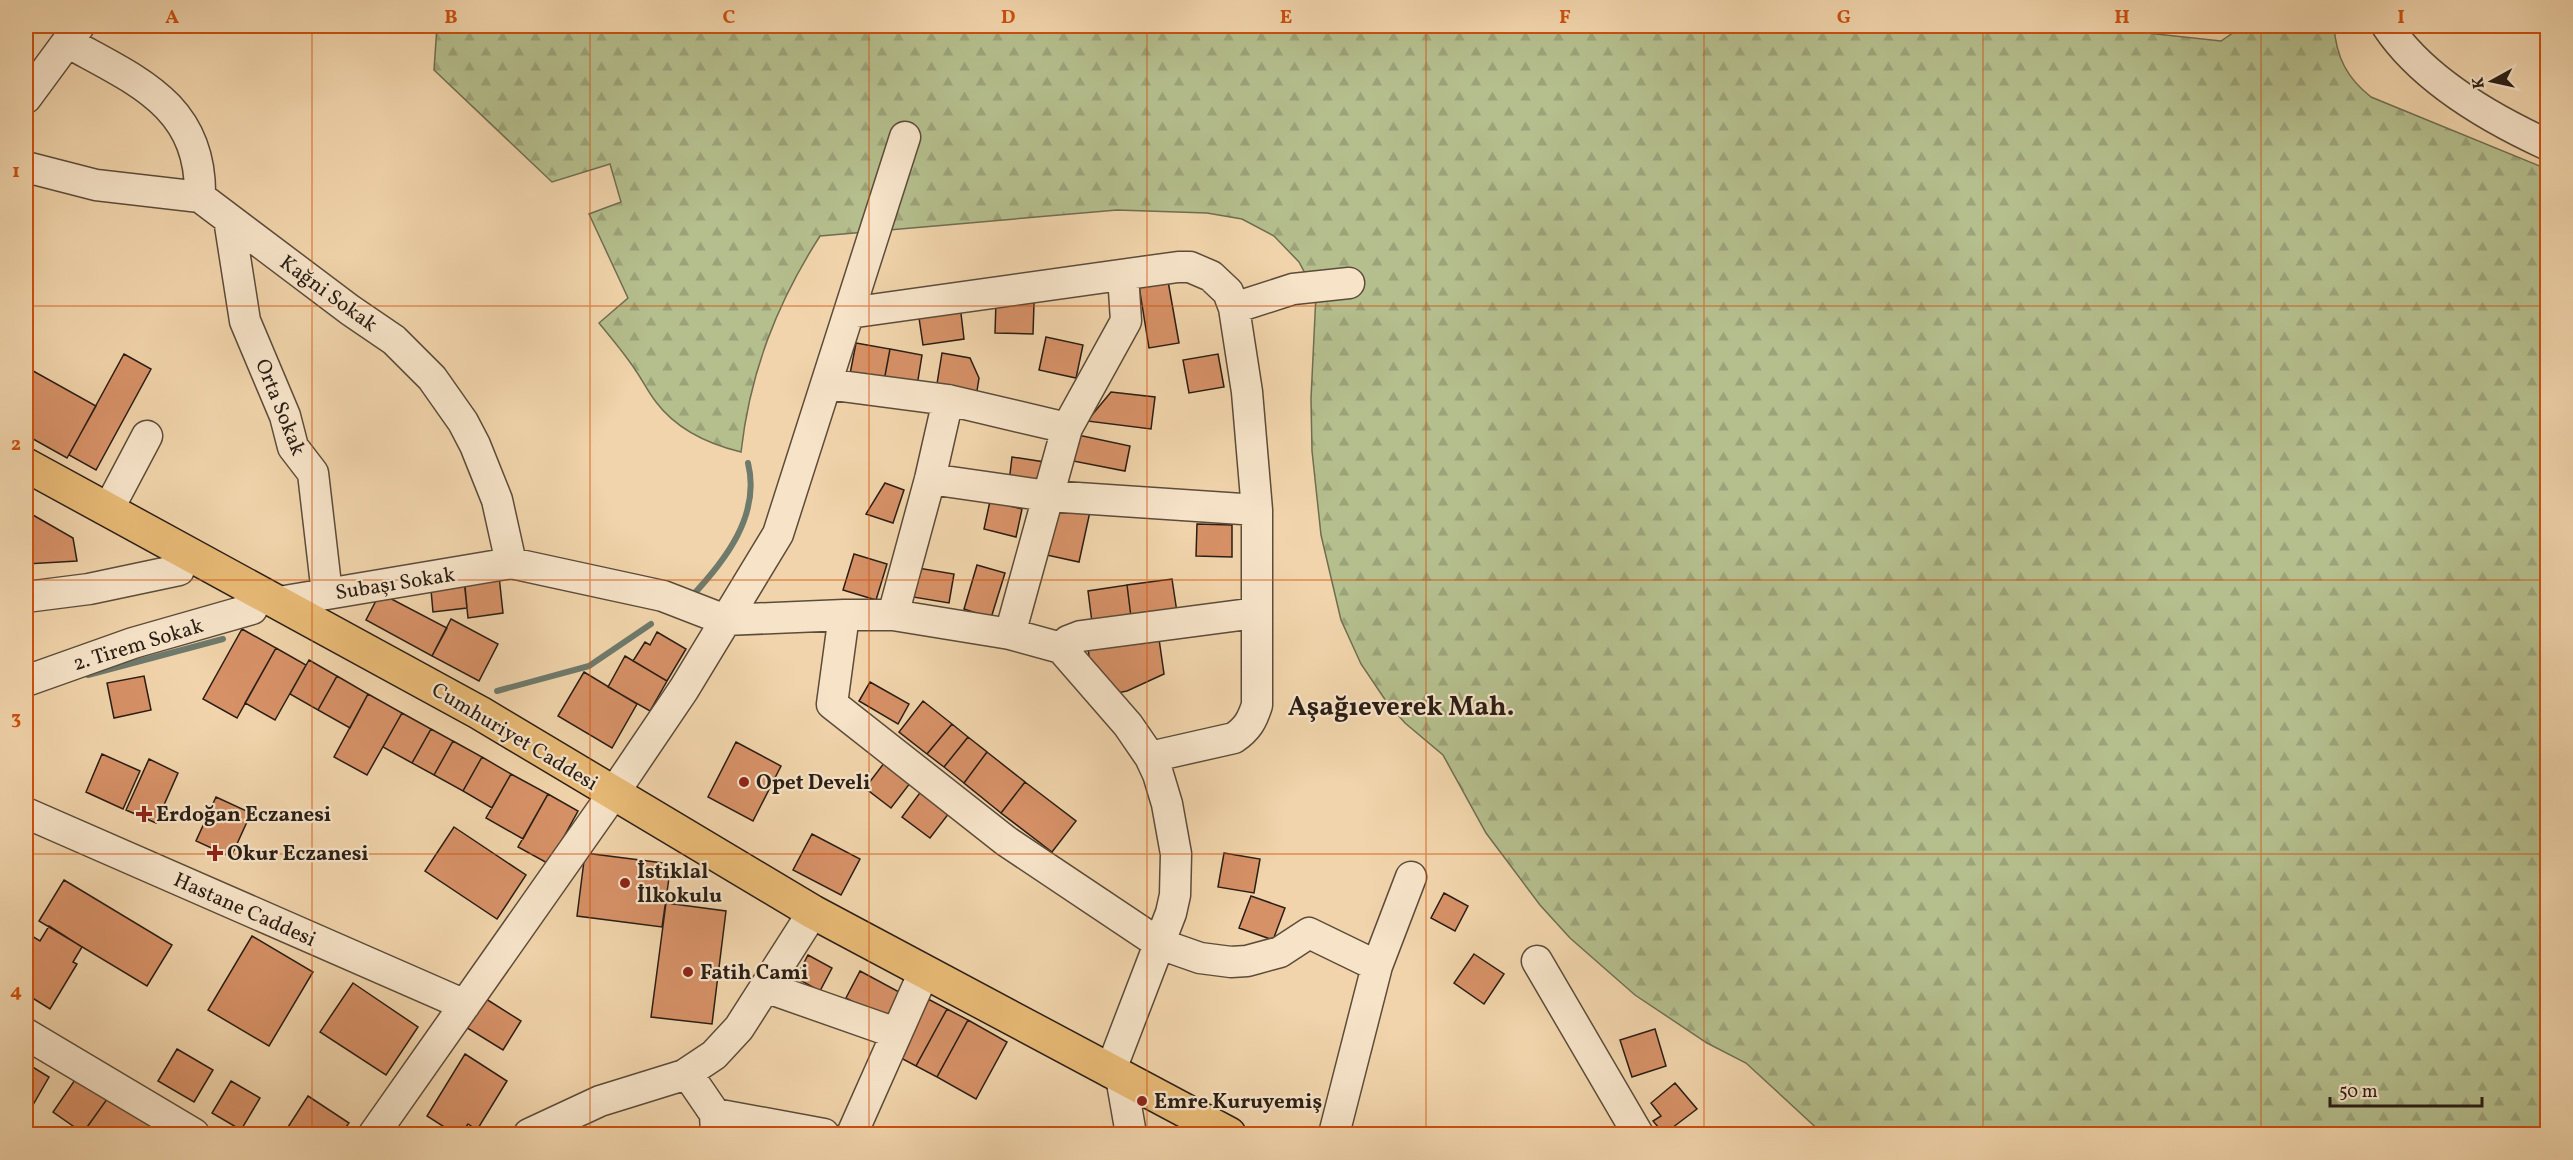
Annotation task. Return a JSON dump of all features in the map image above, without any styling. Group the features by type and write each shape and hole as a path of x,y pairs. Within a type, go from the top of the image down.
{"main road":[{"name":"Cumhuriyet Caddesi","path":"26,465 109,508 266,606"},
{"name":"Cumhuriyet Caddesi","path":"26,489 179,570 266,606 480,713 813,912 1229,1134"}],"street":[{"path":"2386,26 2406,52 2445,84 2501,121 2547,145"},
{"path":"26,98 74,34 144,84 171,107 191,139 201,177 200,197 96,185 26,167"},
{"path":"374,1134 684,689 778,534 905,137"},
{"name":"Kağni Sokak","path":"200,197 350,310 394,340 432,378 463,422 486,470 497,500 511,563"},
{"name":"Orta Sokak","path":"229,219 245,321 285,416 293,447 313,473 327,594"},
{"path":"849,313 1178,267 1200,270 1220,283 1228,292 1234,308 1247,392 1257,510 1257,705 1252,721 1234,738 1150,757"},
{"path":"1010,634 1067,428 1126,321 1123,275"},
{"path":"1234,308 1293,289 1349,284"},
{"path":"826,384 948,400 1067,428"},
{"path":"893,615 930,479 948,400"},
{"path":"109,508 147,436"},
{"path":"930,479 1048,496 1257,510"},
{"path":"511,563 663,596 725,620 893,615 1010,634 1061,648 1128,725 1150,757 1167,804 1176,854 1175,895 1116,1075 1131,1134"},
{"name":"Subaşı Sokak","path":"266,606 511,563"},
{"path":"26,597 89,589 179,570"},
{"name":"2. Tirem Sokak","path":"26,681 133,643 266,606"},
{"path":"1061,648 1068,641 1081,636 1256,613"},
{"path":"844,615 832,704 1006,842 1160,944 1200,958 1231,962 1255,959 1280,952 1309,933 1377,966"},
{"name":"Hastane Caddesi","path":"26,813 465,1005"},
{"path":"1334,1134 1377,966 1410,877"},
{"path":"529,1134 573,1124 687,1073 714,1055 728,1042 813,912"},
{"path":"1537,961 1638,1134"},
{"path":"852,1134 924,972"},
{"path":"765,987 896,1034"},
{"path":"26,1034 194,1134"},
{"path":"687,1073 715,1124 824,1134"}],"green space":[{"path":"437,26 2082,26 2221,41 2243,26 2334,26 2337,48 2344,66 2355,82 2371,97 2547,169 2547,1134 1823,1134 1746,1063 1707,1043 1635,995 1570,938 1540,905 1486,833 1443,755 1405,723 1388,704 1361,664 1341,620 1321,535 1312,451 1311,399 1316,294 1299,262 1274,236 1242,219 1207,213 1117,210 820,236 791,287 768,339 751,394 741,452 705,440 683,428 664,412 599,323 628,298 589,214 621,202 610,164 552,182 434,70"}],"building":[{"path":"1168,281 1179,343 1149,348 1139,286"},
{"path":"996,301 1034,303 1033,334 995,333"},
{"path":"960,305 964,339 923,345 918,311"},
{"path":"1046,337 1083,345 1076,378 1039,370"},
{"path":"856,343 890,349 884,381 850,374"},
{"path":"890,349 922,355 917,386 884,381"},
{"path":"942,353 970,358 979,378 976,397 936,390"},
{"path":"124,354 151,369 96,470 69,455"},
{"path":"1218,354 1224,387 1189,393 1183,360"},
{"path":"26,367 96,406 67,458 26,435"},
{"path":"1111,392 1155,397 1151,429 1087,421"},
{"path":"1078,435 1130,446 1125,471 1073,461"},
{"path":"1012,457 1051,463 1047,488 1009,482"},
{"path":"885,483 904,490 893,523 866,514"},
{"path":"1055,499 1091,507 1079,562 1042,554"},
{"path":"990,501 1022,509 1016,537 984,529"},
{"path":"26,511 73,538 77,561 26,564"},
{"path":"1197,524 1232,525 1232,557 1196,556"},
{"path":"854,554 887,564 876,600 843,590"},
{"path":"977,565 1005,573 991,618 964,609"},
{"path":"912,567 954,574 949,603 907,596"},
{"path":"464,575 467,608 433,612 430,579"},
{"path":"499,576 503,613 468,618 464,580"},
{"path":"1172,579 1178,619 1132,625 1127,585"},
{"path":"1127,585 1132,625 1093,630 1088,591"},
{"path":"380,593 447,628 432,656 366,620"},
{"path":"451,619 498,644 479,681 432,656"},
{"path":"242,629 276,648 237,718 203,699"},
{"path":"657,632 686,649 667,681 633,661 645,642 650,645"},
{"path":"1159,639 1164,674 1127,691 1117,693 1092,680 1088,648"},
{"path":"276,648 306,665 275,720 245,703"},
{"path":"625,656 667,681 650,711 608,687"},
{"path":"309,660 337,676 318,710 290,694"},
{"path":"584,672 637,704 612,748 558,716"},
{"path":"144,676 151,710 114,718 107,683"},
{"path":"337,676 368,694 350,728 318,710"},
{"path":"870,682 909,704 898,724 859,701"},
{"path":"368,694 402,713 367,775 334,757"},
{"path":"923,701 952,724 927,754 899,732"},
{"path":"402,713 431,729 412,763 383,747"},
{"path":"952,724 968,737 944,767 927,754"},
{"path":"431,729 453,741 434,775 412,763"},
{"path":"968,737 987,752 964,783 944,767"},
{"path":"453,741 482,757 463,791 434,775"},
{"path":"736,742 781,766 753,821 708,797"},
{"path":"987,752 1025,782 1001,813 964,783"},
{"path":"102,754 140,771 123,809 86,792"},
{"path":"482,757 511,774 492,808 463,791"},
{"path":"888,758 914,778 891,808 865,788"},
{"path":"149,759 178,773 156,823 126,810"},
{"path":"511,774 548,794 523,839 486,818"},
{"path":"1025,782 1076,821 1052,852 1001,813"},
{"path":"925,786 953,808 930,838 902,817"},
{"path":"548,794 578,811 549,864 518,847"},
{"path":"216,797 251,813 231,857 196,841"},
{"path":"454,827 526,875 497,919 425,871"},
{"path":"812,834 860,859 841,895 793,870"},
{"name":"İstiklal İlkokulu","path":"585,853 671,864 662,927 577,916"},
{"path":"1224,853 1260,859 1254,893 1218,887"},
{"path":"64,880 172,945 147,986 39,921"},
{"path":"1444,893 1468,906 1455,931 1431,918"},
{"path":"1251,896 1285,908 1273,940 1239,928"},
{"name":"Fatih Cami","path":"666,903 726,911 712,1024 651,1017"},
{"path":"49,926 82,947 73,962 77,964 50,1009 26,994 26,946 32,936 40,941"},
{"path":"252,936 313,972 269,1046 208,1010"},
{"path":"1474,954 1504,974 1484,1004 1454,983"},
{"path":"808,955 832,968 820,991 796,978"},
{"path":"860,971 901,993 886,1020 846,998"},
{"path":"353,983 418,1027 386,1075 320,1032"},
{"path":"483,997 521,1021 503,1050 464,1026"},
{"path":"928,999 947,1009 916,1066 897,1056"},
{"path":"947,1009 968,1020 937,1077 916,1066"},
{"path":"968,1020 1007,1042 976,1099 937,1077"},
{"path":"1655,1029 1666,1066 1632,1077 1620,1040"},
{"path":"177,1049 213,1070 194,1102 158,1081"},
{"path":"465,1054 507,1081 477,1130 468,1124 461,1134 454,1129 452,1132 427,1116"},
{"path":"26,1063 49,1077 26,1117"},
{"path":"79,1074 110,1095 83,1133 53,1112"},
{"path":"231,1081 260,1098 241,1130 212,1113"},
{"path":"1675,1083 1697,1109 1664,1134 1653,1121 1661,1116 1651,1103"},
{"path":"110,1095 158,1130 155,1134 82,1134"},
{"path":"308,1096 349,1123 341,1134 299,1134 288,1127"}],"waterway":[{"path":"691,597 716,568 745,519 751,482 748,463"},
{"path":"497,691 589,666 651,624"},
{"path":"88,675 223,639"}],"place":[{"name":"Opet Develi","path":"744,782"},
{"name":"Erdoğan Eczanesi","path":"144,814"},
{"name":"Okur Eczanesi","path":"215,853"},
{"name":"İstiklal İlkokulu","path":"625,883"},
{"name":"Fatih Cami","path":"688,972"},
{"name":"Emre Kuruyemiş","path":"1142,1101"}],"district":[{"name":"Aşağıeverek Mah.","path":"1401,706"}]}
